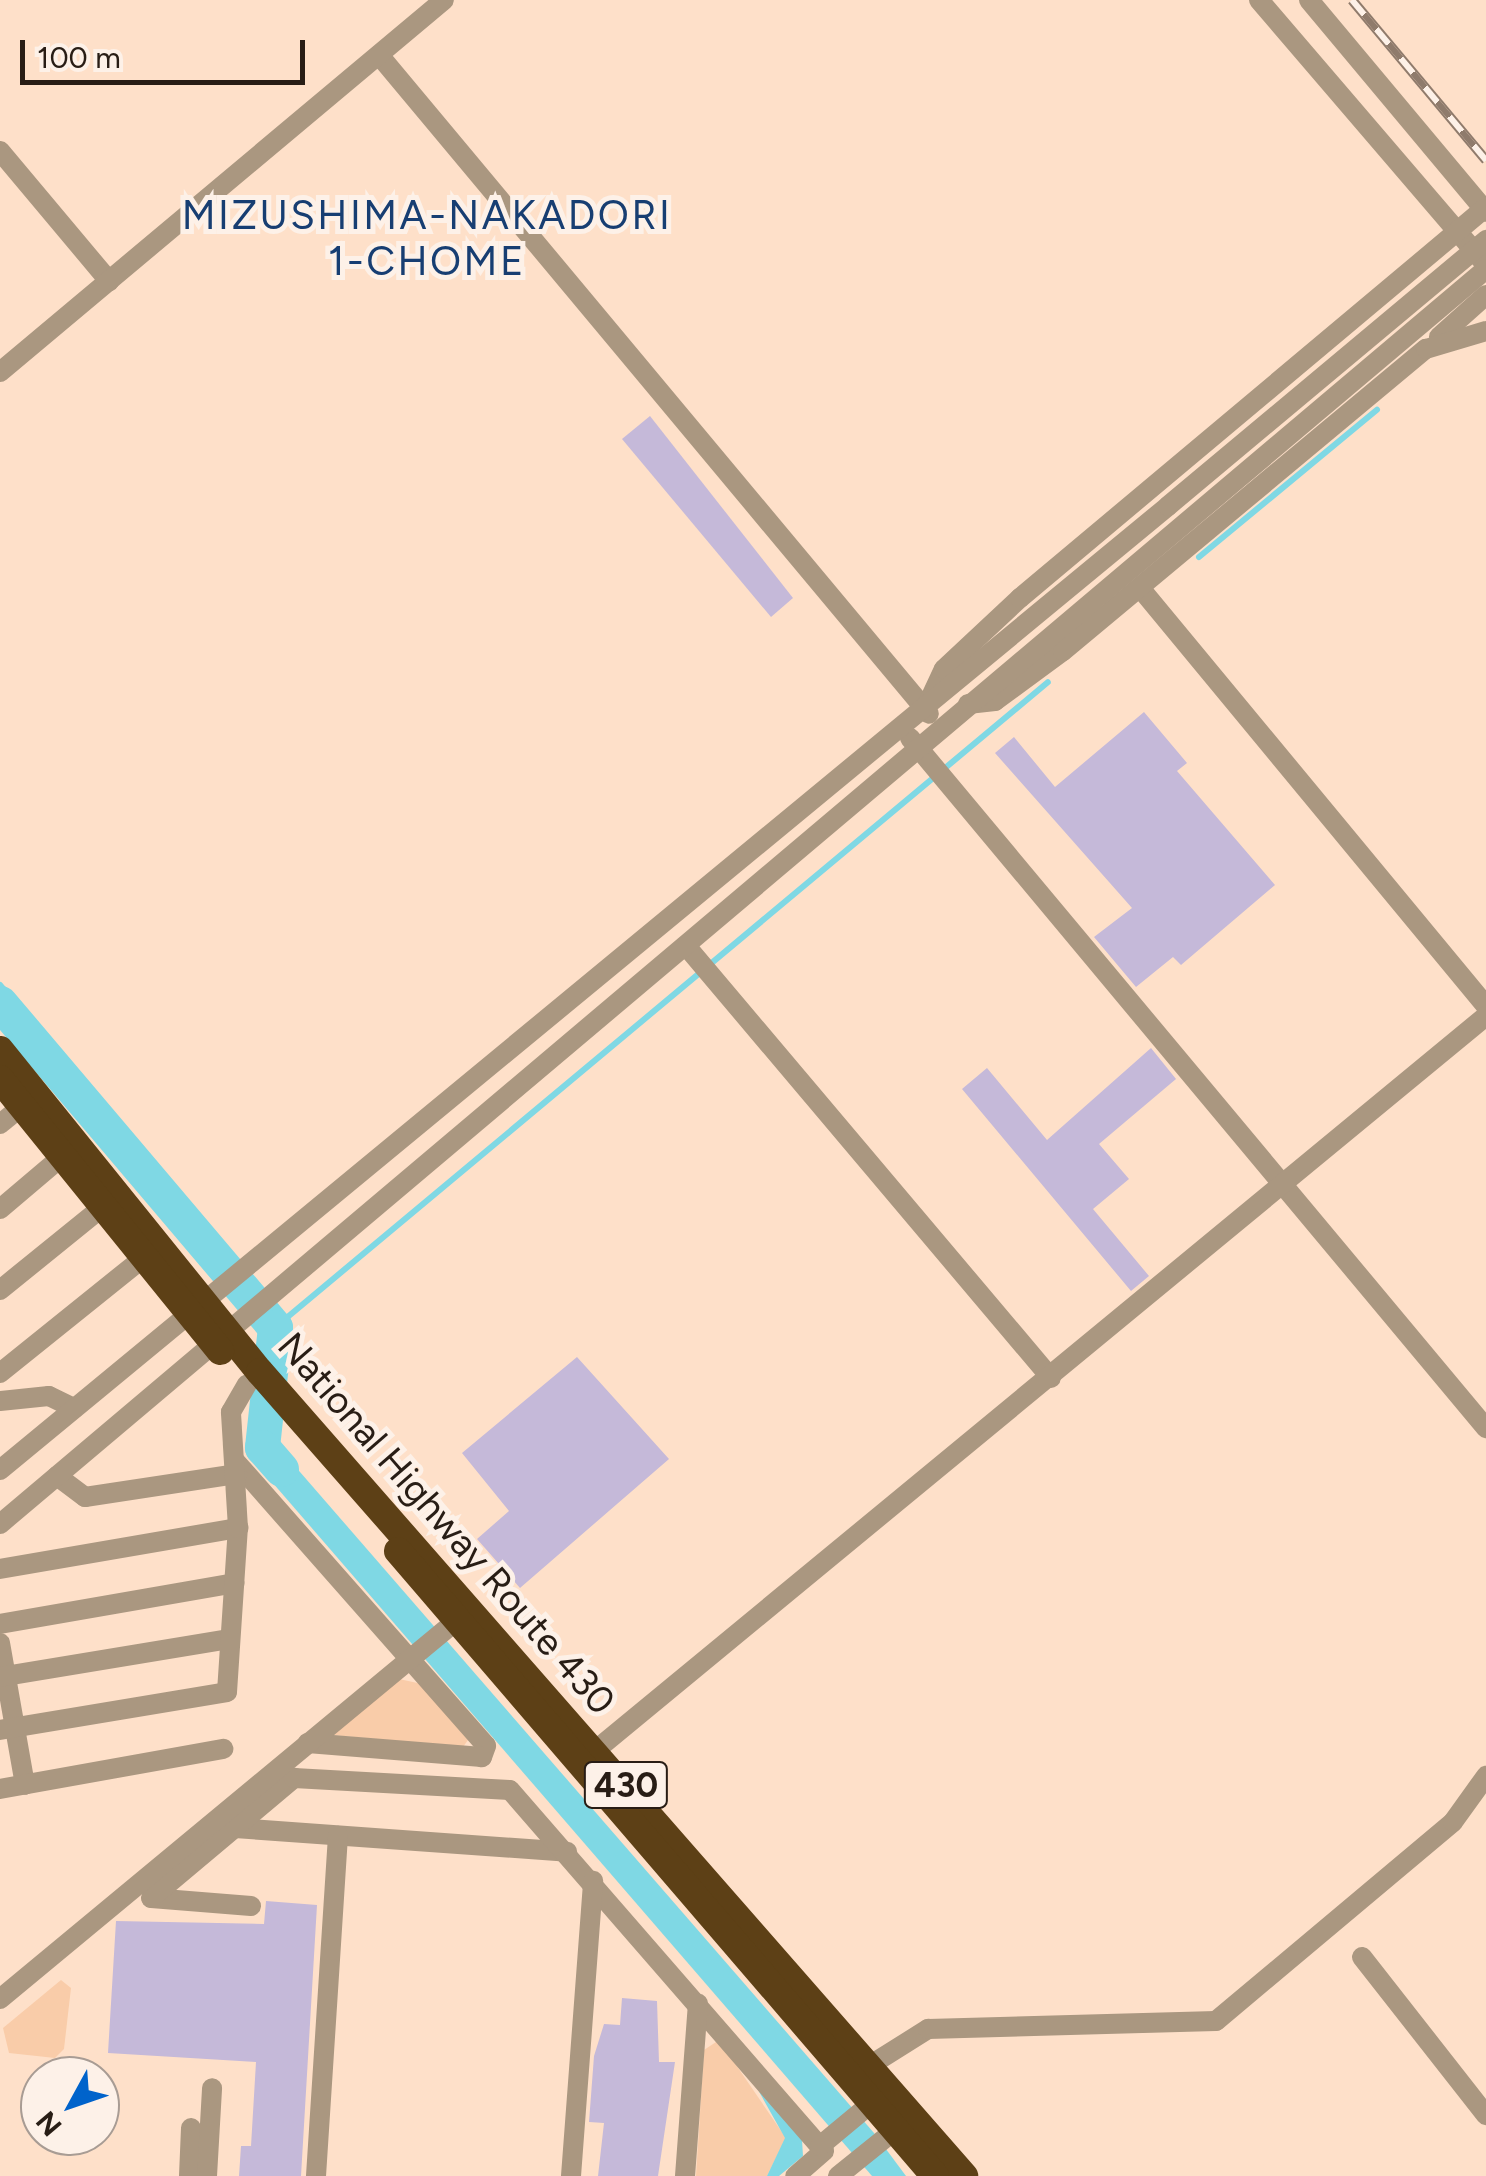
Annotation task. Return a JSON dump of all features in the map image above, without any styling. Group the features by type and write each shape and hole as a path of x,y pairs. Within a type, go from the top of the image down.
{"highway":[{"name":"National Highway Route 430","path":"0,1050 20,1108"},
{"name":"National Highway Route 430","path":"0,1079 20,1108 71,1150 265,1395 457,1620 589,1756 869,2066 873,2102 888,2135 935,2176"},
{"name":"National Highway Route 430","path":"589,1756 873,2102 964,2176"}],"street":[{"path":"0,372 444,0"},
{"path":"0,1524 687,948 916,746 1486,267 1260,0"},
{"path":"926,703 944,669 1020,598 1485,211 1309,0"},
{"path":"378,55 926,703 940,727"},
{"path":"0,151 109,282"},
{"path":"0,1470 1486,240"},
{"path":"968,704 995,701 1140,589 1486,295"},
{"path":"1426,348 1486,331"},
{"path":"1140,589 1486,1006"},
{"path":"899,724 1486,1428"},
{"path":"687,948 1051,1378"},
{"path":"589,1756 1486,1016"},
{"path":"0,1209 71,1150"},
{"path":"0,1290 111,1200"},
{"path":"0,1373 153,1250"},
{"path":"8,1728 227,1692 238,1528 232,1412 265,1395"},
{"path":"0,1401 49,1396 74,1408"},
{"path":"58,1476 85,1496 236,1468"},
{"path":"236,1468 414,1655 486,1746 482,1757 308,1742"},
{"path":"0,1569 238,1528"},
{"path":"0,1624 234,1582"},
{"path":"0,1999 457,1620"},
{"path":"3,1677 230,1639"},
{"path":"0,1643 8,1728 26,1785"},
{"path":"0,1789 222,1749"},
{"path":"869,2066 928,2029 1216,2021 1453,1822 1486,1776"},
{"path":"252,1906 151,1898 294,1778 510,1790 698,2003 828,2140"},
{"path":"235,1828 568,1852"},
{"path":"316,2176 338,1836"},
{"path":"572,2176 593,1881"},
{"path":"1362,1957 1486,2115"},
{"path":"686,2176 698,2003"},
{"path":"207,2176 212,2088"},
{"path":"795,2176 828,2140 873,2102"},
{"path":"188,2176 192,2128"},
{"path":"838,2176 888,2135"}],"shaded area":[{"path":"399,1679 422,1684 468,1740 463,1747 332,1735"},
{"path":"61,1980 71,1988 64,2049 57,2056 9,2053 3,2028"},
{"path":"719,2040 786,2138 767,2176 696,2176 704,2050"}],"water":[{"path":"254,1419 874,2133 906,2176 872,2176 253,1460"},
{"path":"757,2088 802,2140 803,2156 779,2176 767,2176 785,2138"}],"building":[{"path":"650,416 793,598 771,617 622,439"},
{"path":"1144,712 1187,763 1177,771 1275,885 1181,965 1173,957 1136,987 1094,937 1132,908 995,753 1014,737 1055,787"},
{"path":"1151,1048 1176,1079 1099,1144 1129,1179 1093,1209 1149,1276 1131,1291 962,1089 987,1068 1047,1140"},
{"path":"577,1357 669,1459 520,1588 477,1539 509,1511 462,1453"},
{"path":"266,1901 317,1905 301,2176 239,2176 241,2146 251,2146 256,2062 108,2053 116,1921 264,1924"},
{"path":"622,1998 657,2001 659,2062 675,2062 658,2176 598,2176 604,2123 589,2122 594,2056 604,2024 620,2025"}],"waterway":[{"path":"1199,557 1377,410"},
{"path":"284,1320 1048,682"},
{"path":"0,985 283,1320"},
{"path":"0,1003 275,1327 262,1447 281,1469"}],"railway":[{"path":"1352,0 1486,160"}],"district":[{"name":"MIZUSHIMA-NAKADORI 1-CHOME","path":"427,238"}]}
